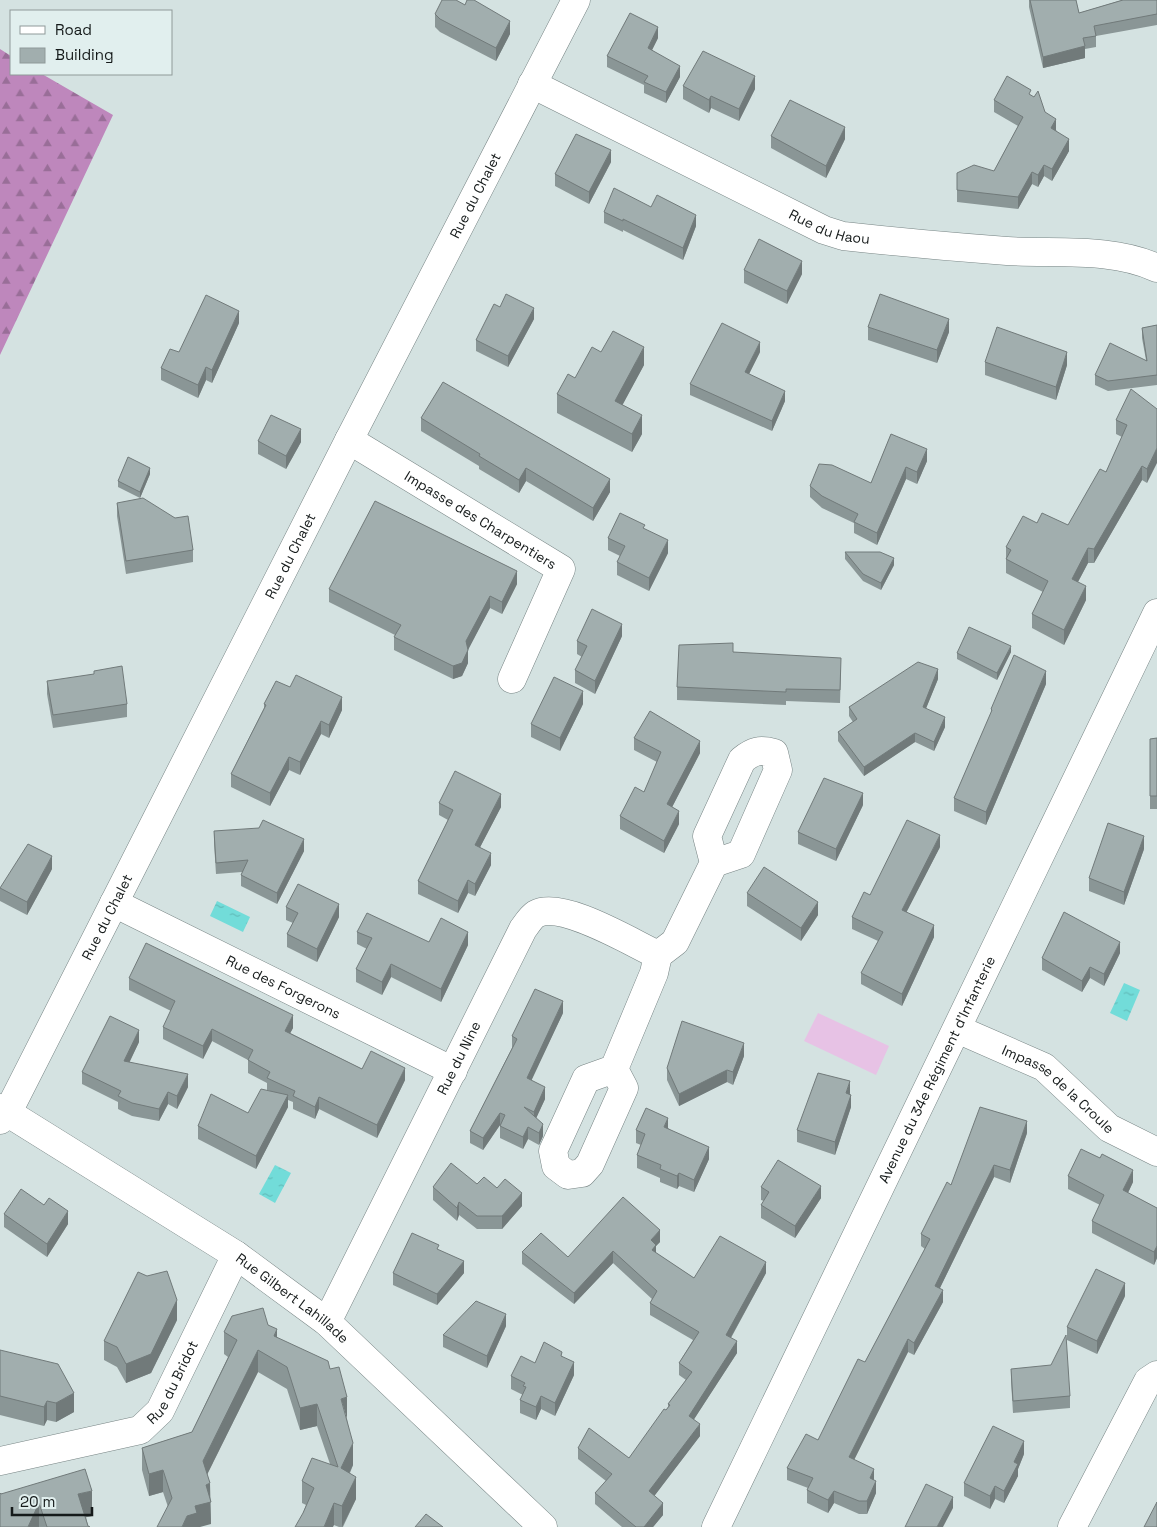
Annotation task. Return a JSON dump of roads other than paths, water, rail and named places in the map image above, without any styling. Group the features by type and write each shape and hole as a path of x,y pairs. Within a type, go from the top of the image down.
{"street":[{"name":"Rue du Chalet","path":"3,1113 114,903 349,440 576,0"},
{"name":"Rue du Haou","path":"532,84 824,230 843,236 1007,251 1119,256 1143,262 1157,268"},
{"name":"Impasse des Charpentiers","path":"349,440 561,569 512,679"},
{"name":"Avenue du 34e Régiment d'Infanterie","path":"716,1527 1157,613"},
{"path":"614,1069 654,972 658,955 675,942 714,863"},
{"name":"Rue des Forgerons","path":"114,903 453,1071"},
{"name":"Rue du Nine","path":"326,1322 523,929 536,914 554,911 572,914 658,955"},
{"name":"Impasse de la Croule","path":"957,1029 1044,1067 1109,1128 1157,1152"},
{"name":"Rue Gilbert Lahillade","path":"3,1113 236,1255 326,1322 544,1527"},
{"name":"Rue du Bridot","path":"0,1461 140,1430 160,1412 236,1255"},
{"path":"1072,1527 1148,1381 1157,1374"}],"water":[{"path":"217,901 250,917 243,932 210,916"},
{"path":"1124,983 1140,990 1127,1021 1110,1013"},
{"path":"275,1165 291,1173 275,1203 259,1194"}]}
